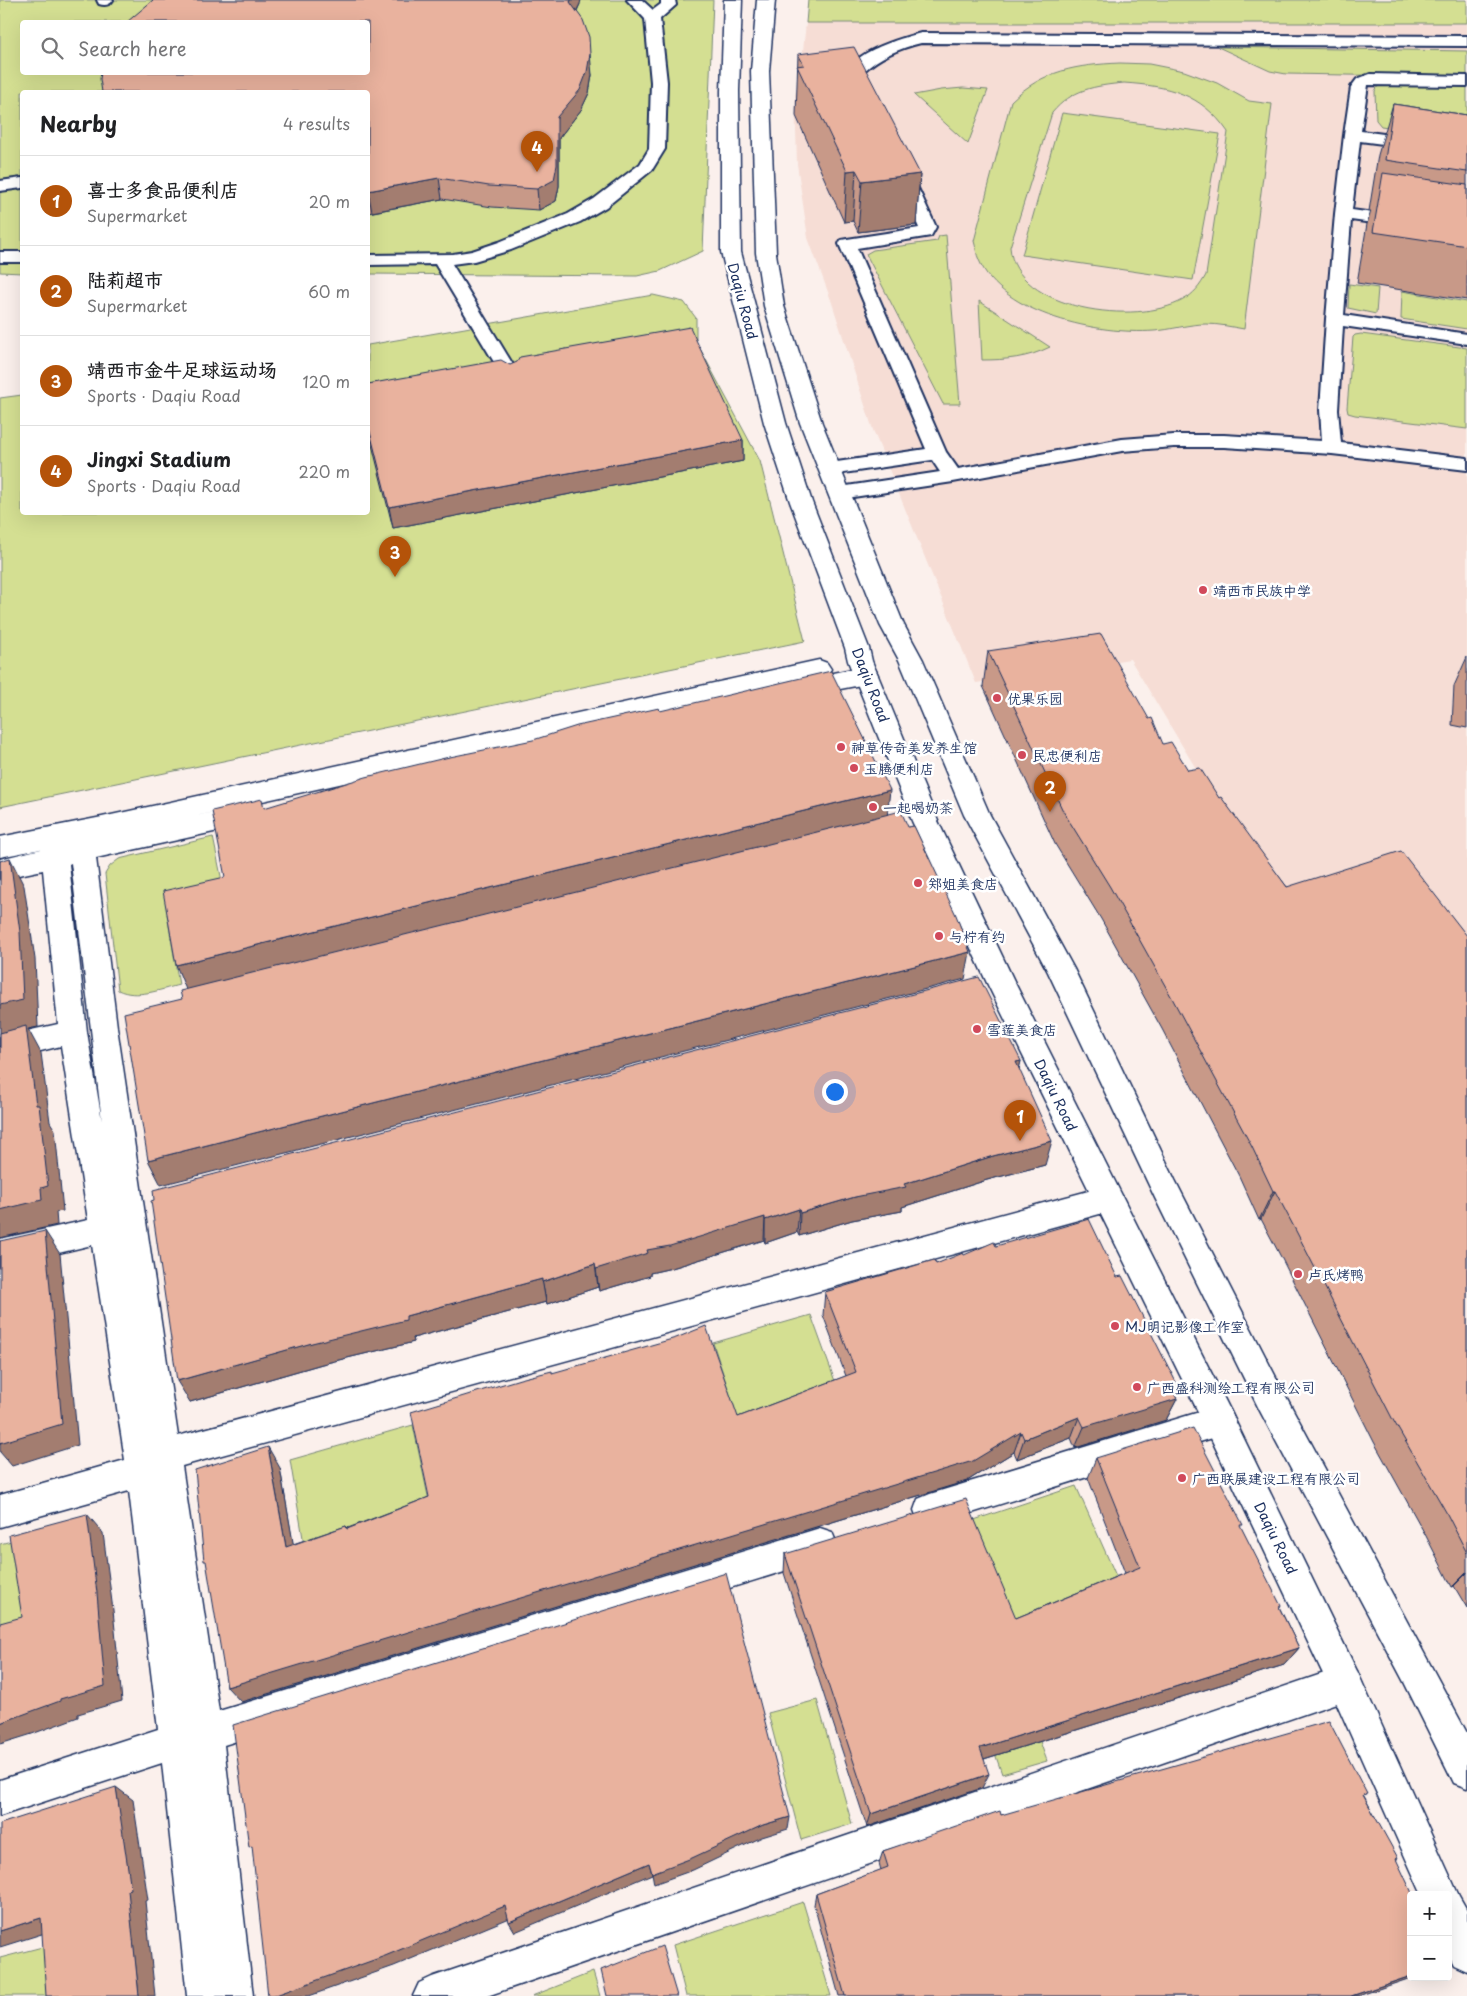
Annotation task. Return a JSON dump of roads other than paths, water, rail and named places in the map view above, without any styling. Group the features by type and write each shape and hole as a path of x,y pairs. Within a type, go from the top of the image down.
{"street":[{"name":"Daqiu Road","path":"733,0 730,91 731,252 775,423 800,502 858,648 863,668 916,823 1001,983 1219,1421 1345,1683 1439,1891"},
{"name":"Daqiu Road","path":"766,0 760,70 766,253 774,306 810,423 892,625 911,660 977,815 1060,969 1165,1189 1271,1400 1416,1670 1467,1770"},
{"path":"0,869 67,844 824,682 863,668"},
{"path":"0,847 67,844"},
{"path":"67,844 113,1024 142,1204 154,1463"},
{"path":"67,844 72,1032 105,1229 154,1463 191,1736 234,1996"},
{"path":"972,990 1001,983"},
{"path":"0,1049 72,1032"},
{"path":"0,1511 154,1463 1107,1199"},
{"path":"0,1253 105,1229"},
{"path":"897,1520 1219,1421"},
{"path":"0,1798 191,1736 850,1535"},
{"path":"432,1996 1345,1683"},
{"path":"191,1736 206,1996"},
{"path":"1452,1919 1467,1952"}],"lane":[{"path":"370,260 440,259 474,256 505,246 574,218 600,203 646,167 657,149 659,82 652,18 634,0"},
{"path":"652,18 669,6 668,0"},
{"path":"869,104 855,77 855,71 869,59 893,47 921,38 1467,41"},
{"path":"1332,448 1329,410 1335,319 1343,214 1359,87 1362,82 1370,79 1467,81"},
{"path":"1352,135 1467,150"},
{"path":"895,157 928,227 925,232 847,244 938,452 953,476"},
{"path":"0,186 20,183"},
{"path":"1343,214 1419,225"},
{"path":"0,257 20,257"},
{"path":"440,259 512,378"},
{"path":"1335,319 1467,339"},
{"path":"835,481 953,476 1122,445 1174,441 1264,443 1332,448 1467,464"},
{"path":"835,481 938,452"}],"place":[{"name":"Jingxi Stadium","path":"537,172"},
{"name":"靖西市金牛足球运动场","path":"395,577"},
{"name":"靖西市民族中学","path":"1203,590"},
{"name":"优果乐园","path":"997,698"},
{"name":"神草传奇美发养生馆","path":"841,747"},
{"name":"民忠便利店","path":"1022,755"},
{"name":"玉腾便利店","path":"854,768"},
{"name":"一起喝奶茶","path":"873,807"},
{"name":"陆莉超市","path":"1050,812"},
{"name":"郑姐美食店","path":"918,883"},
{"name":"与柠有约","path":"939,936"},
{"name":"雪莲美食店","path":"977,1029"},
{"name":"喜士多食品便利店","path":"1020,1141"},
{"name":"卢氏烤鸭","path":"1298,1274"},
{"name":"MJ明记影像工作室","path":"1115,1326"},
{"name":"广西盛科测绘工程有限公司","path":"1137,1387"},
{"name":"广西联展建设工程有限公司","path":"1182,1478"}]}
